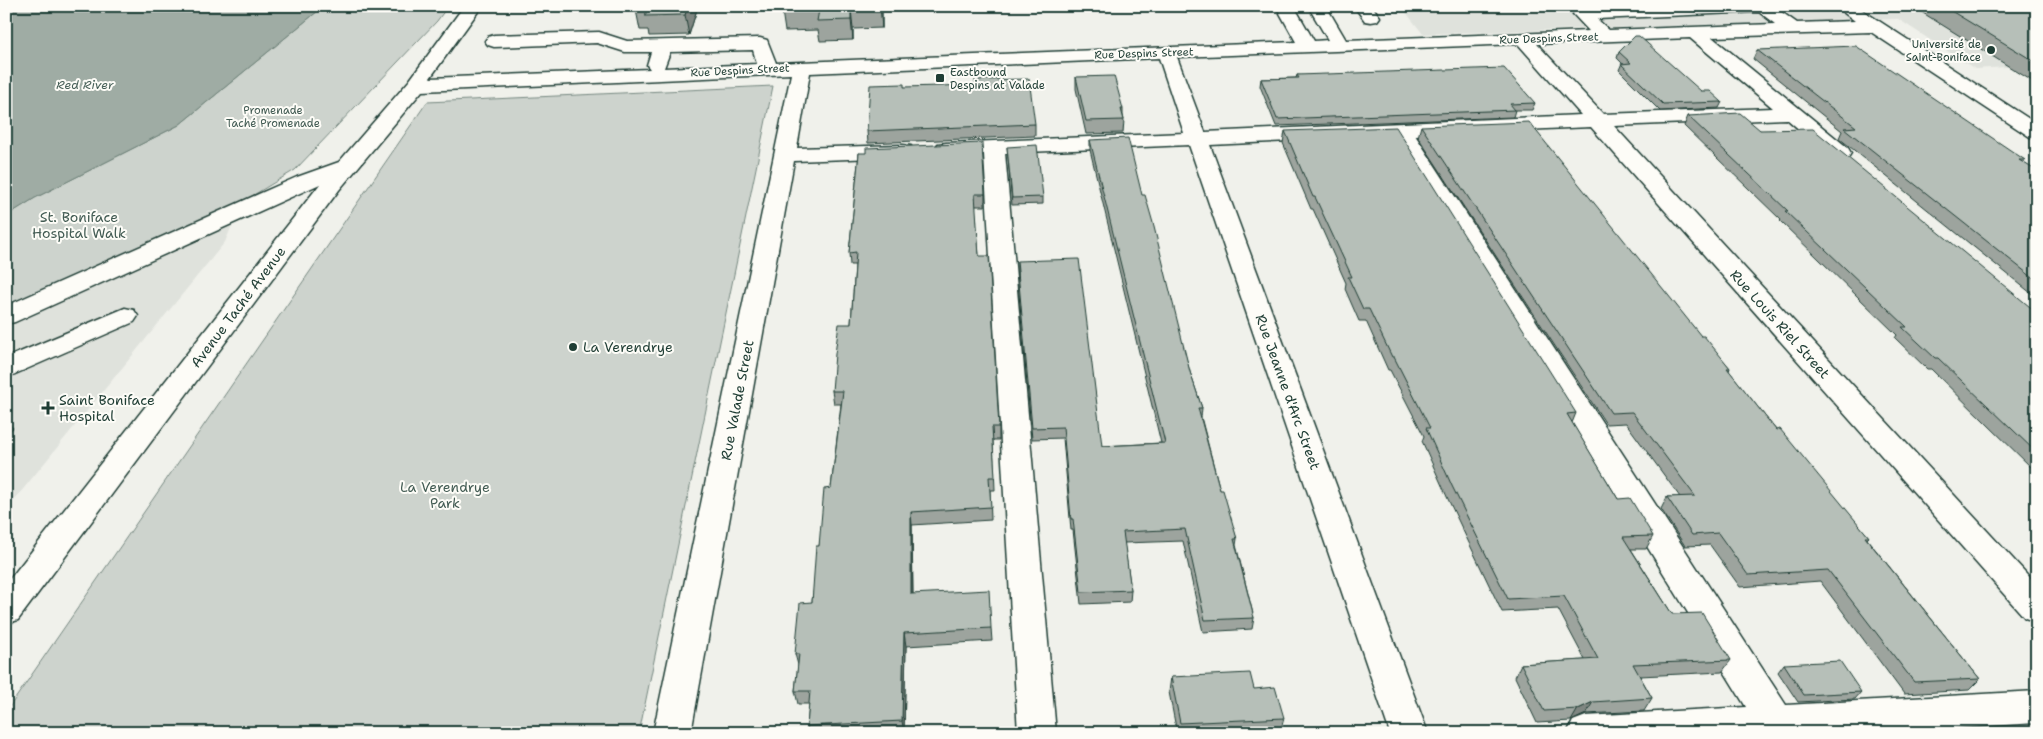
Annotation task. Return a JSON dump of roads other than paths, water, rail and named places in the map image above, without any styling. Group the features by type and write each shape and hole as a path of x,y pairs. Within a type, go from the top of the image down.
{"street":[{"name":"Avenue Taché Avenue","path":"6,610 346,168 416,85 473,6"},
{"path":"1285,6 1308,47"},
{"path":"1317,6 1341,46"},
{"path":"1844,6 2037,133"},
{"path":"1606,36 1582,14 1763,7 1793,29"},
{"name":"Rue Despins Street","path":"416,85 768,68 1874,26"},
{"path":"1694,32 1853,164"},
{"path":"494,41 599,37 625,46 662,47 760,44 768,68"},
{"name":"Rue Louis Riel Street","path":"1523,39 2037,608"},
{"path":"655,74 662,47"},
{"name":"Rue Jeanne d'Arc Street","path":"1166,52 1409,733"},
{"name":"Rue Valade Street","path":"672,733 802,67"},
{"path":"784,155 1792,113"},
{"path":"1401,130 1776,722"},
{"path":"994,147 1037,733"},
{"path":"6,316 305,182 346,168"},
{"path":"6,369 125,316"},
{"path":"1586,733 2037,707"}],"water":[{"name":"Red River","path":"6,6 324,6 179,125 35,198 6,216"}],"place":[{"name":"Université de Saint-Boniface","path":"1991,50"},
{"name":"Eastbound Despins at Valade","path":"940,78"},
{"name":"La Verendrye","path":"573,347"},
{"name":"Saint Boniface Hospital","path":"48,408"}],"park label":[{"name":"Promenade Taché Promenade","path":"273,116"},
{"name":"St. Boniface Hospital Walk","path":"79,226"},
{"name":"La Verendrye Park","path":"445,496"}]}
